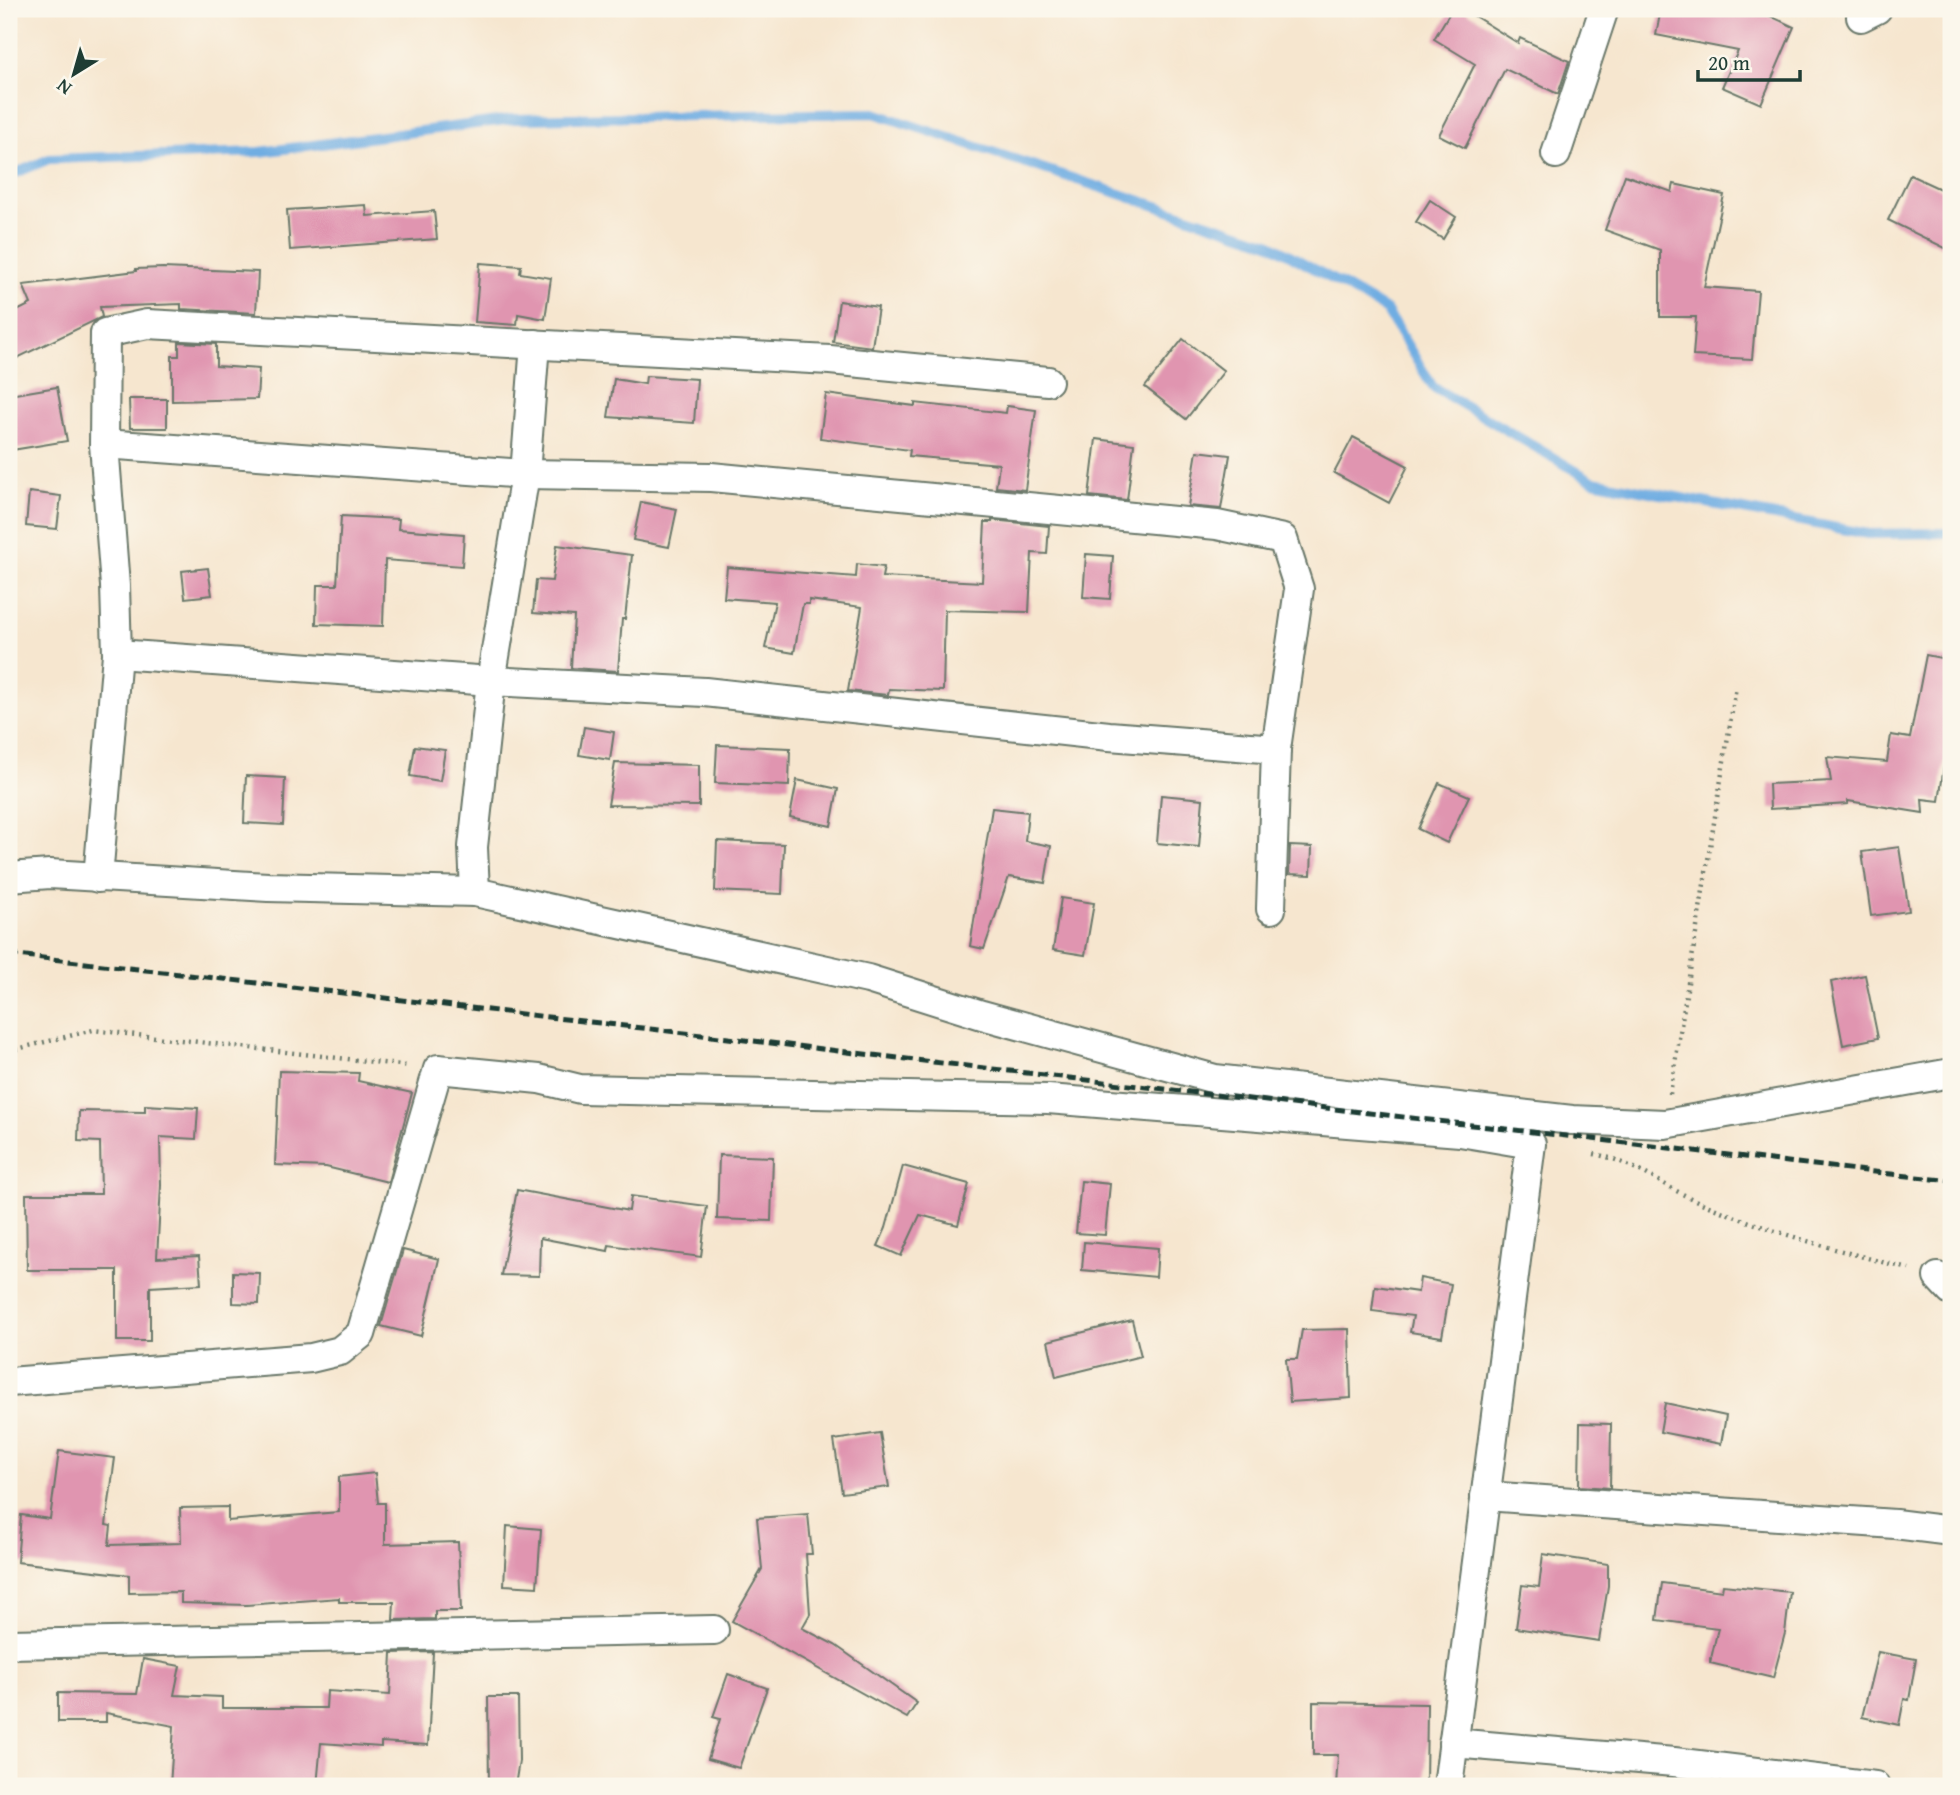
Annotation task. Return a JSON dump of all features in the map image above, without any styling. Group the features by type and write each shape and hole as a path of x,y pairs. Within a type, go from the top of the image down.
{"street":[{"path":"1556,154 1604,9"},
{"path":"98,878 117,654 115,586 104,444 105,333 147,324 830,360 1048,381"},
{"path":"475,892 473,847 491,681 525,474 535,344"},
{"path":"104,444 525,474 711,477 1217,525 1283,539 1299,589 1276,749 1271,909"},
{"path":"117,654 491,681 705,692 1109,736 1276,749"},
{"path":"9,877 50,874 268,887 475,892 868,979 982,1015 1215,1079 1572,1120 1665,1124 1951,1073"},
{"path":"9,1382 311,1358 340,1351 361,1334 438,1069 539,1080 580,1089 1048,1098 1460,1132 1531,1144 1448,1786"},
{"path":"1485,1496 1895,1524 1951,1531"},
{"path":"9,1644 714,1630"},
{"path":"1453,1743 1674,1762 1875,1786"}],"path":[{"path":"1665,1124 1735,687"},
{"path":"9,1051 93,1030 438,1069"},
{"path":"1591,1154 1615,1158 1695,1200 1784,1236 1945,1284"}],"building":[{"path":"1452,9 1463,9 1518,43 1520,38 1569,61 1558,94 1505,69 1465,148 1439,135 1475,64 1434,39"},
{"path":"1661,9 1755,9 1794,27 1761,104 1722,87 1738,51 1656,35"},
{"path":"1625,175 1672,192 1674,184 1724,195 1704,287 1758,291 1752,359 1693,356 1696,317 1660,317 1660,250 1605,230"},
{"path":"1910,175 1951,194 1951,251 1888,220"},
{"path":"1430,200 1456,217 1443,239 1416,222"},
{"path":"366,205 367,216 434,211 437,239 290,250 287,210"},
{"path":"480,263 521,266 520,273 551,278 545,319 518,314 517,325 475,322"},
{"path":"136,269 258,272 256,313 181,309 181,304 100,307 102,317 9,362 9,315 31,304 23,285"},
{"path":"839,301 878,307 872,347 833,342"},
{"path":"1183,339 1224,371 1186,419 1145,387"},
{"path":"179,342 216,344 216,366 259,369 257,399 172,401 172,356 179,356"},
{"path":"646,376 697,379 694,423 608,417 614,379 645,384"},
{"path":"57,387 67,441 12,450 9,395"},
{"path":"826,394 915,406 915,403 1006,413 1007,406 1036,410 1025,490 996,487 999,464 909,456 910,450 820,438"},
{"path":"129,399 167,399 167,428 130,428"},
{"path":"1353,437 1408,466 1389,503 1334,473"},
{"path":"1096,439 1134,444 1127,500 1089,496"},
{"path":"1197,451 1230,455 1221,509 1188,506"},
{"path":"29,492 61,496 57,529 26,526"},
{"path":"641,502 677,509 669,547 633,540"},
{"path":"341,516 399,519 398,529 464,534 462,566 385,560 383,626 316,624 317,585 337,585"},
{"path":"992,520 1049,526 1047,554 1032,553 1029,612 945,610 943,691 889,689 888,695 848,691 862,607 809,600 809,604 803,604 794,653 765,648 775,602 724,598 727,567 856,577 857,564 884,567 882,577 982,582 985,522"},
{"path":"557,545 632,555 625,619 622,619 618,671 571,668 574,616 533,613 536,580 552,581"},
{"path":"1086,554 1113,556 1110,599 1083,597"},
{"path":"208,568 212,595 185,598 182,571"},
{"path":"1926,655 1951,660 1951,717 1939,801 1922,799 1923,813 1848,801 1848,804 1770,809 1769,784 1831,781 1827,757 1887,762 1891,735 1910,738"},
{"path":"584,727 614,732 610,760 579,755"},
{"path":"717,745 790,748 789,786 715,783"},
{"path":"415,746 445,750 440,781 410,776"},
{"path":"615,763 699,765 699,806 608,805"},
{"path":"246,776 285,778 283,825 244,823"},
{"path":"797,780 838,789 831,826 790,817"},
{"path":"1439,783 1469,796 1447,843 1418,829"},
{"path":"1161,795 1203,799 1199,847 1157,843"},
{"path":"992,808 1028,812 1025,841 1051,846 1045,883 1009,877 984,949 970,946"},
{"path":"717,841 784,844 782,894 715,891"},
{"path":"1290,846 1312,847 1311,875 1289,874"},
{"path":"1899,847 1909,911 1871,916 1862,852"},
{"path":"1061,898 1094,903 1085,955 1053,950"},
{"path":"1865,975 1878,1038 1843,1045 1831,982"},
{"path":"279,1071 359,1073 358,1081 412,1093 388,1182 326,1167 275,1165"},
{"path":"145,1105 198,1108 196,1139 160,1137 161,1185 157,1258 199,1256 201,1284 150,1287 150,1341 117,1341 117,1270 27,1270 26,1194 101,1194 100,1142 78,1141 79,1111 145,1112"},
{"path":"719,1155 773,1157 771,1221 717,1219"},
{"path":"903,1166 969,1184 958,1225 920,1215 901,1256 878,1246 886,1228"},
{"path":"1081,1181 1110,1184 1105,1235 1076,1233"},
{"path":"517,1190 629,1211 631,1196 707,1206 701,1257 609,1245 608,1251 540,1238 539,1276 501,1275"},
{"path":"1084,1242 1158,1248 1156,1277 1082,1270"},
{"path":"403,1250 439,1259 421,1336 381,1326"},
{"path":"233,1272 260,1273 259,1304 233,1303"},
{"path":"1420,1278 1451,1284 1442,1337 1410,1332 1413,1316 1372,1311 1375,1286 1418,1292"},
{"path":"1132,1320 1141,1356 1056,1377 1048,1341"},
{"path":"1349,1329 1351,1398 1290,1402 1286,1359 1297,1359 1302,1330"},
{"path":"1665,1403 1726,1416 1721,1444 1660,1432"},
{"path":"1580,1423 1611,1424 1610,1488 1579,1486"},
{"path":"880,1433 889,1487 842,1493 834,1440"},
{"path":"59,1451 115,1458 106,1525 111,1526 109,1545 181,1543 180,1508 228,1507 228,1521 339,1512 339,1477 375,1473 378,1503 385,1503 385,1544 458,1542 461,1611 435,1611 435,1619 393,1620 394,1602 339,1602 339,1598 246,1605 181,1603 181,1592 129,1593 129,1575 17,1562 21,1515 50,1519"},
{"path":"808,1514 812,1554 806,1554 810,1614 802,1628 835,1645 917,1703 907,1718 732,1621 762,1569 757,1518"},
{"path":"507,1526 541,1529 537,1587 504,1585"},
{"path":"1543,1554 1608,1564 1608,1586 1599,1641 1516,1628 1522,1585 1539,1587"},
{"path":"1662,1583 1722,1591 1723,1585 1790,1592 1785,1633 1773,1678 1710,1663 1718,1628 1657,1620"},
{"path":"433,1652 428,1745 381,1742 381,1747 321,1743 317,1786 170,1786 174,1726 106,1713 106,1722 58,1722 58,1693 137,1694 143,1659 180,1666 174,1695 222,1697 222,1708 326,1708 327,1691 390,1695 392,1653"},
{"path":"1878,1652 1916,1659 1909,1700 1904,1699 1899,1725 1862,1717"},
{"path":"728,1674 767,1688 739,1768 708,1759 720,1719 713,1717"},
{"path":"488,1697 518,1697 519,1761 515,1786 489,1786"},
{"path":"1313,1702 1427,1704 1426,1786 1336,1786 1338,1755 1313,1755"}],"waterway":[{"path":"9,176 49,159 260,152 513,119 874,113 1269,243 1386,310 1433,387 1593,481 1868,534 1951,533"}],"railway":[{"path":"9,954 1951,1181"}]}
